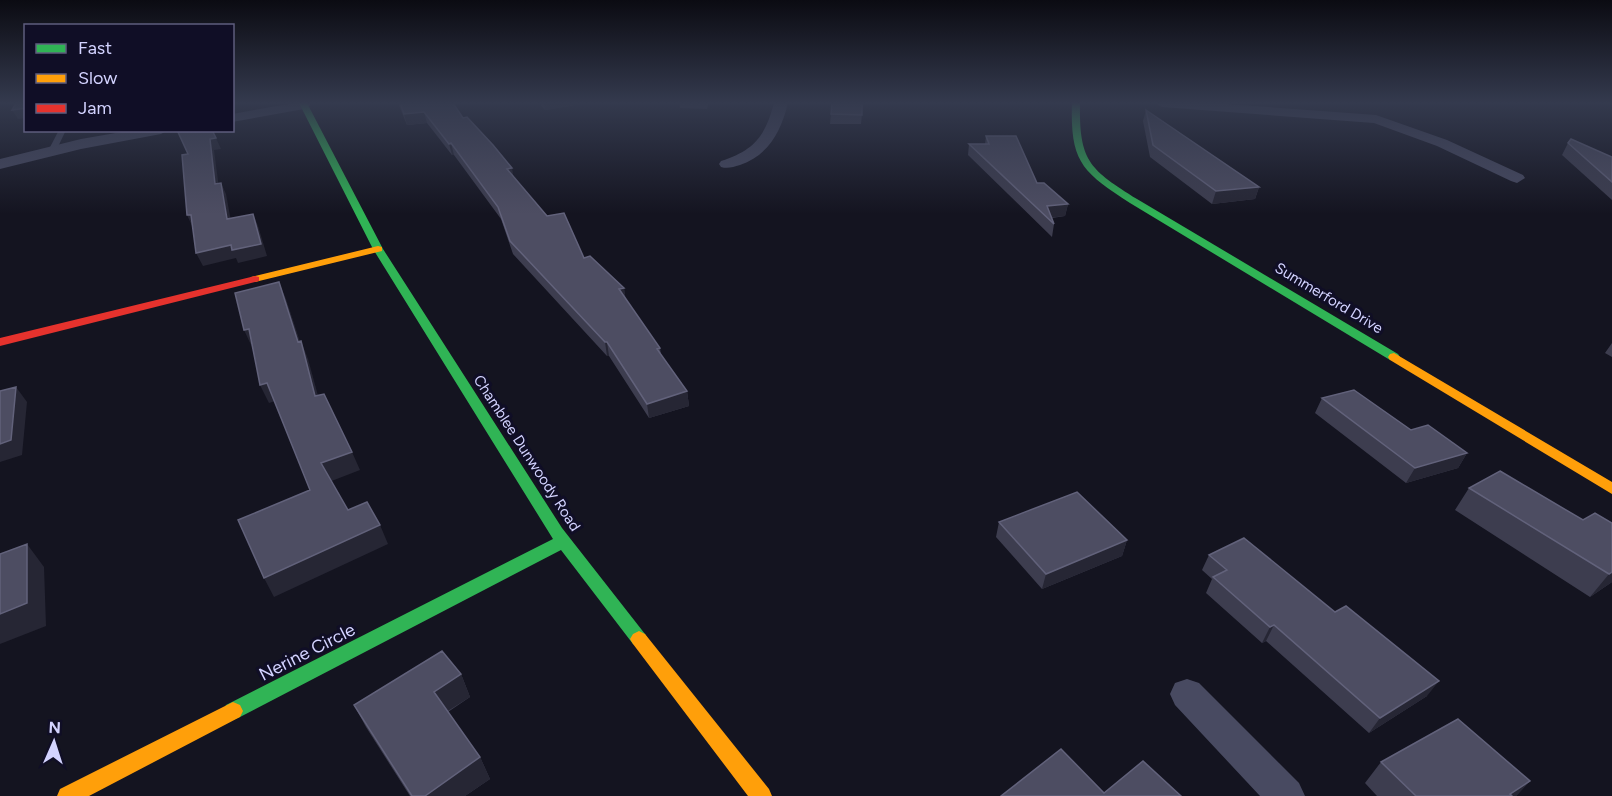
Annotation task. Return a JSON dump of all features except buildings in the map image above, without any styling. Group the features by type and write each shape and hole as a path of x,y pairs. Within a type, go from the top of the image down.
{"street":[{"path":"0,164 108,140"},
{"name":"Chamblee Dunwoody Road","path":"322,140 378,249 563,541 761,796"},
{"path":"727,164 754,153 765,140"},
{"name":"Summerford Drive","path":"1076,140 1085,162 1103,179 1150,210 1612,489"},
{"path":"1434,140 1517,178"},
{"path":"0,342 378,249"},
{"name":"Nerine Circle","path":"68,796 563,541"},
{"path":"1187,694 1286,796"}],"lane":[{"path":"52,151 58,140"}],"traffic: fast":[{"path":"322,140 378,249 556,532 639,639"},
{"path":"1077,140 1085,161 1094,172 1119,192 1394,357"},
{"path":"233,711 563,541"}],"traffic: slow":[{"path":"255,279 378,249"},
{"path":"1394,357 1612,489"},
{"path":"639,639 761,796"},
{"path":"68,796 233,711"}],"traffic: jam":[{"path":"0,342 255,279"}]}
